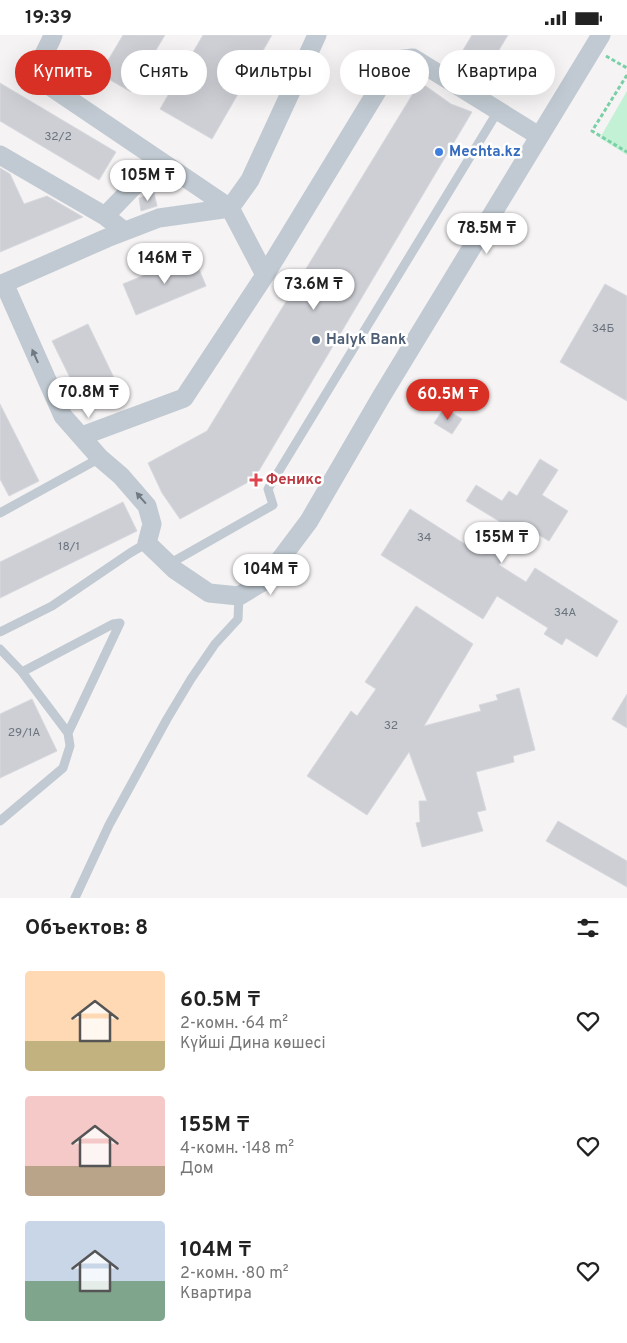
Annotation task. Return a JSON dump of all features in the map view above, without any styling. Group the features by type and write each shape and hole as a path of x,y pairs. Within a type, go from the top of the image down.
{"street":[{"path":"54,35 39,66 39,76 42,81 230,208 265,275"},
{"path":"317,35 250,180 230,208 159,218 124,231 2,284 63,416 100,458 121,476 148,506 152,524 148,543 176,570 209,593 239,596 264,581 309,521 345,457 597,41"},
{"path":"82,436 184,398 265,275 396,60 413,58 539,136"},
{"path":"0,155 105,216 124,231"},
{"path":"105,216 158,161"}],"lane":[{"path":"169,564 273,505 268,489 498,111"},
{"path":"0,513 100,458"},
{"path":"0,632 52,606 130,553 148,543"},
{"path":"74,898 109,825 181,695 215,644 238,619 239,596"},
{"path":"22,672 113,624 120,623 68,733"},
{"path":"0,649 22,672 68,733 70,746 63,768 0,821"}],"path":[{"path":"597,41 627,68"},
{"path":"627,75 592,131 627,152"}],"green space":[{"path":"627,91 627,155 600,138"}],"building":[{"path":"123,35 165,35 156,50 121,50 121,86 111,80 111,55"},
{"path":"203,35 272,35 263,50 217,50 217,95 237,95 212,139 160,109 168,95 207,95 207,50 194,50"},
{"path":"472,35 508,35 499,50 463,50"},
{"path":"0,83 15,92 15,95 20,95 116,152 99,180 0,121"},
{"path":"429,88 451,104 472,112 254,479 180,519 162,493 148,463 207,431 412,95 429,95"},
{"path":"0,168 10,174 24,204 47,196 83,217 0,252"},
{"path":"154,193 157,206 141,211 139,198"},
{"path":"193,255 206,286 136,315 123,284"},
{"path":"605,284 627,296 627,401 560,362"},
{"path":"88,324 116,382 81,400 52,341"},
{"path":"0,404 39,481 9,496 0,479"},
{"path":"444,408 462,419 452,434 434,423"},
{"path":"540,459 558,470 542,495 568,511 549,541 534,532 529,541 518,534 499,565 526,582 535,568 618,621 597,657 566,638 562,645 544,634 548,628 497,596 483,619 381,555 410,509 482,555 502,523 466,501 476,485 502,501 509,491 517,496"},
{"path":"123,502 137,531 0,598 0,562"},
{"path":"416,606 473,644 424,726 481,711 479,705 498,700 496,695 519,688 535,750 513,756 514,762 476,772 486,810 477,812 483,831 422,847 416,823 420,822 419,801 427,801 409,752 367,815 307,776 351,711 357,716 376,689 365,682"},
{"path":"627,694 627,728 612,719"},
{"path":"32,699 57,751 0,778 0,714"},
{"path":"558,821 627,861 627,887 546,841"}],"place":[{"name":"Mechta.kz","path":"439,152"},
{"name":"Halyk Bank","path":"316,340"},
{"name":"Феникс","path":"256,480"}]}
